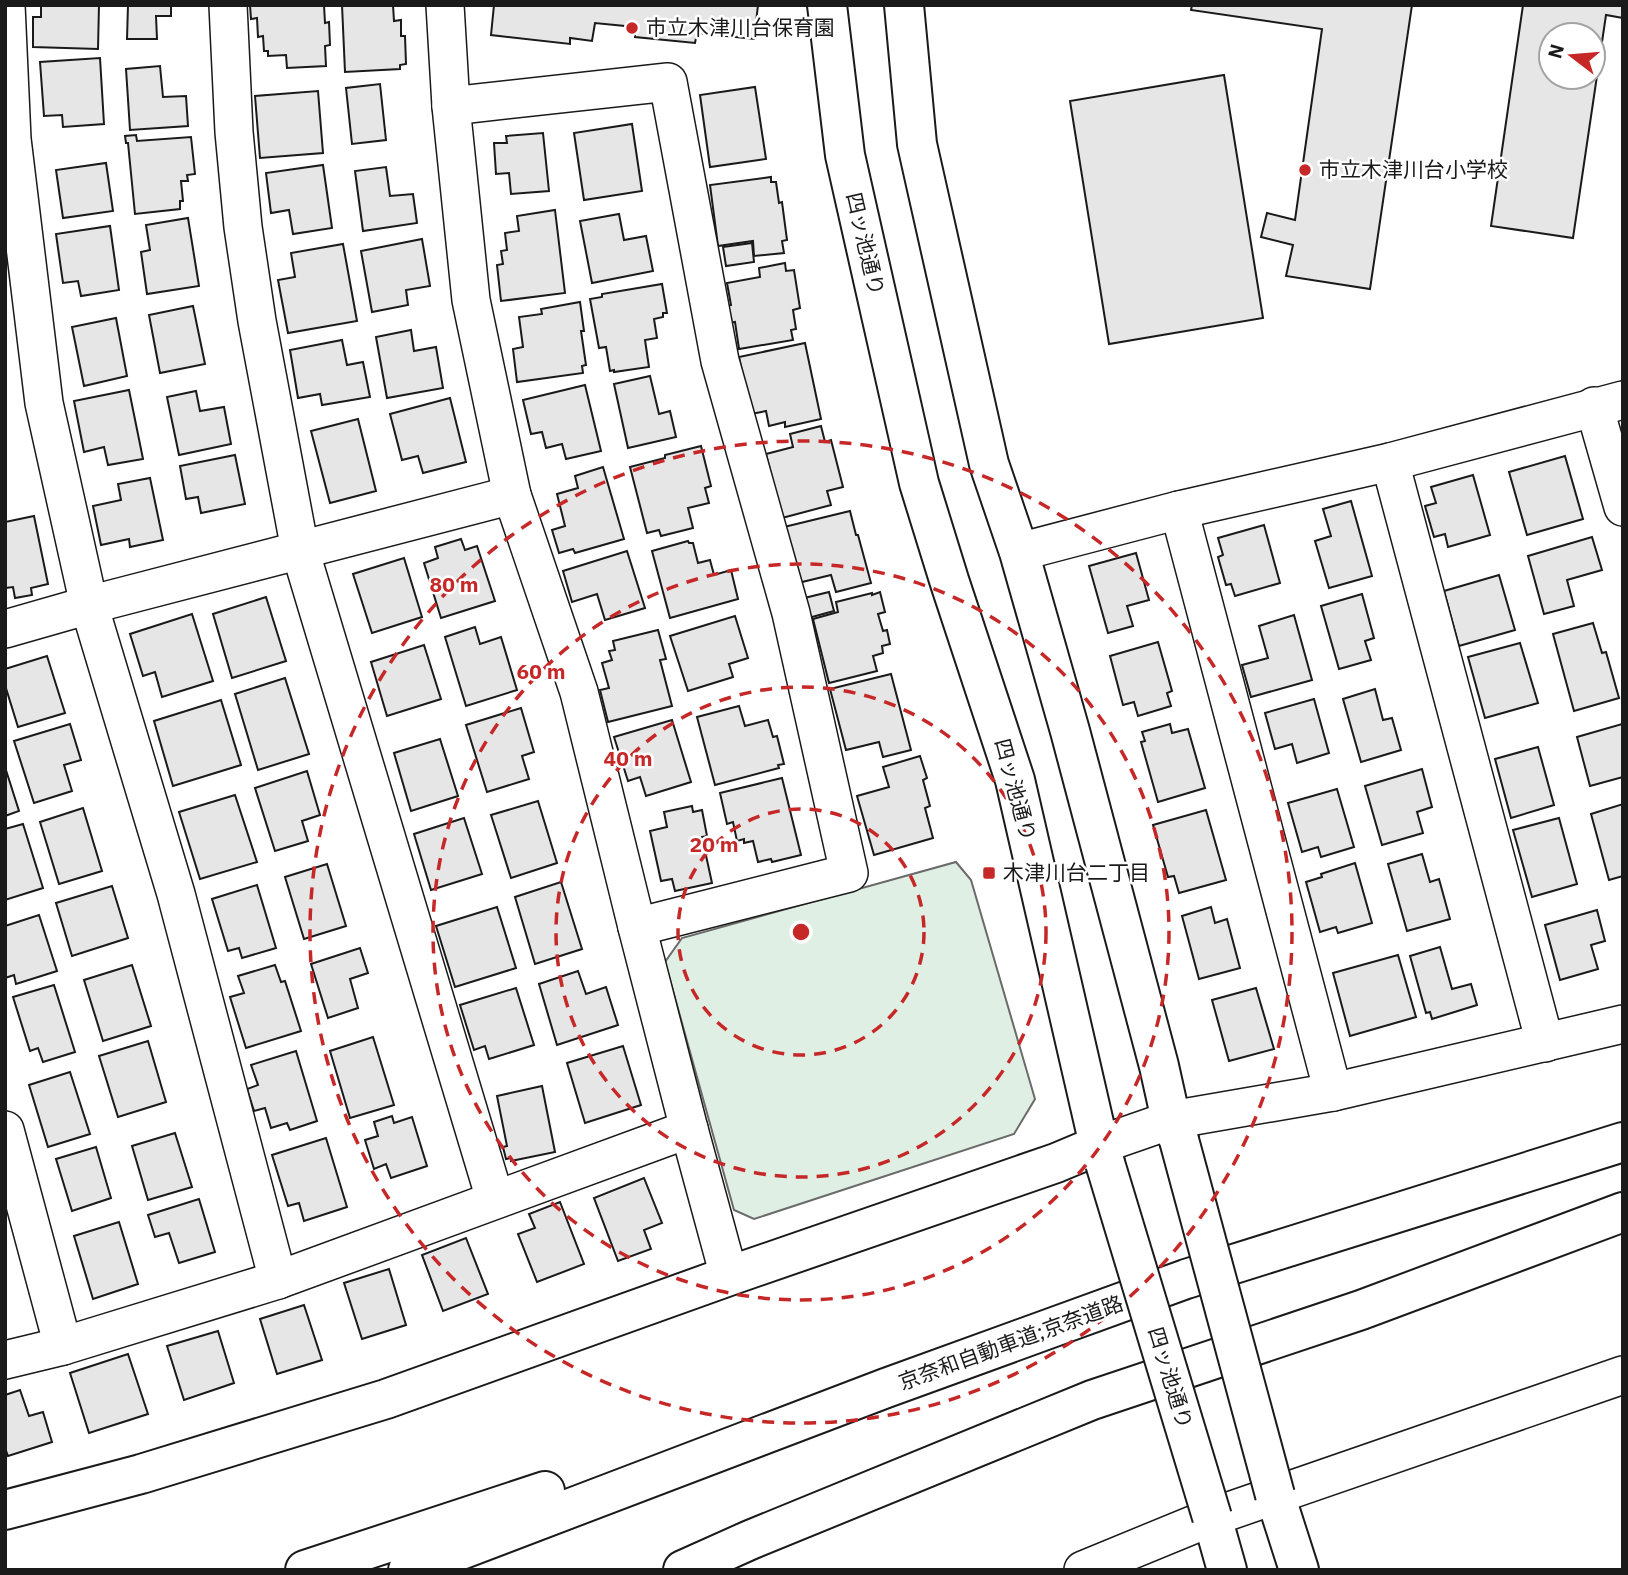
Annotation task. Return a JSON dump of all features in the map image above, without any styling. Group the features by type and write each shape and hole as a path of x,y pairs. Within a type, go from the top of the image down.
{"main road":[{"name":"四ッ池通り","path":"827,5 845,155 919,483 1015,780 1102,1154 1227,1570"},
{"path":"904,5 917,144 989,464 1019,552 1070,732 1175,1130 1275,1495 1299,1570"},
{"name":"京奈和自動車道;京奈道路","path":"408,1570 886,1388 1186,1279 1623,1142"},
{"path":"5,1510 141,1474 386,1399 1056,1163 1102,1154"},
{"name":"京奈和自動車道;京奈道路","path":"476,1570 593,1524 1195,1302 1623,1168"},
{"path":"683,1570 1091,1400 1362,1310 1623,1212"},
{"path":"304,1570 1186,1279"}],"street":[{"path":"6,5 12,139 44,403 89,605 176,894 278,1280"},
{"path":"228,5 234,132 243,227 257,321 300,550 495,1199"},
{"path":"445,5 451,107 471,300 512,495 579,692 637,927 729,1276"},
{"path":"451,107 668,82 720,361 791,613 849,873 637,927"},
{"path":"1019,552 1179,510 1390,462 1609,403 1623,507"},
{"path":"1390,462 1545,1043"},
{"path":"5,629 512,495"},
{"path":"1179,510 1334,1092"},
{"path":"1102,1154 1175,1130 1623,1024"},
{"path":"5,1360 63,1346 278,1280 689,1129"},
{"path":"5,1130 63,1346"},
{"path":"1083,1570 1212,1517 1623,1375"}],"green space":[{"path":"956,862 971,880 1035,1099 1014,1134 754,1219 734,1210 665,962 682,938"}],"building":[{"path":"41,5 99,5 98,49 33,47 33,17 41,17"},
{"path":"128,5 171,5 171,16 156,16 157,39 127,39"},
{"path":"250,5 324,5 325,23 329,22 330,45 325,46 326,66 287,68 286,55 268,56 268,51 264,51 263,36 258,37 257,18 251,19"},
{"path":"342,5 393,5 394,21 401,20 401,36 405,36 406,64 400,65 400,69 345,72"},
{"path":"494,5 758,5 754,39 697,33 695,43 635,37 635,27 595,23 592,41 570,38 570,44 491,35"},
{"path":"1192,5 1412,5 1370,289 1286,276 1293,245 1261,237 1267,213 1295,220 1322,29 1191,10"},
{"path":"1523,5 1623,5 1623,18 1606,15 1605,21 1537,21 1537,91 1595,91 1573,238 1491,226"},
{"path":"100,58 104,124 63,127 62,115 44,116 40,62"},
{"path":"160,66 163,97 186,96 188,126 130,130 126,69"},
{"path":"1224,75 1263,318 1109,344 1070,101"},
{"path":"380,84 386,140 352,144 346,88"},
{"path":"755,87 766,159 710,167 700,95"},
{"path":"318,91 323,153 260,158 255,96"},
{"path":"632,124 642,191 584,200 574,133"},
{"path":"543,133 549,191 511,194 509,173 496,174 494,143 507,143 506,136"},
{"path":"136,135 137,141 191,137 195,174 187,175 188,181 181,181 183,201 180,201 180,209 135,214 125,136"},
{"path":"106,163 113,211 63,218 56,170"},
{"path":"323,165 332,228 293,234 289,210 271,213 266,173"},
{"path":"386,167 390,196 413,194 417,223 363,231 355,171"},
{"path":"771,177 771,182 776,182 779,203 782,202 787,240 782,241 784,253 754,256 753,241 718,246 710,185"},
{"path":"555,210 565,293 501,301 497,265 503,264 501,251 507,250 505,233 519,231 517,216"},
{"path":"619,214 624,240 646,236 653,271 592,283 580,221"},
{"path":"188,218 199,286 147,294 141,252 150,250 146,225"},
{"path":"110,226 119,290 81,296 78,281 63,283 56,234"},
{"path":"422,239 430,286 406,290 408,305 372,312 361,251"},
{"path":"752,243 754,262 726,266 723,247"},
{"path":"343,244 357,321 288,333 278,280 295,277 291,253"},
{"path":"785,263 786,271 794,270 800,308 793,310 796,329 791,330 793,340 739,349 735,322 728,323 725,306 731,305 727,283 760,277 759,268"},
{"path":"662,284 667,313 654,319 657,338 645,340 649,367 610,371 606,347 599,348 590,299 602,297 602,294"},
{"path":"580,302 586,365 582,366 583,373 517,382 513,349 523,347 519,317 542,314 541,309"},
{"path":"193,306 205,364 160,373 149,315"},
{"path":"116,318 127,376 84,386 72,327"},
{"path":"411,330 414,351 436,347 443,388 387,398 376,337"},
{"path":"342,340 347,365 363,362 370,397 322,405 320,394 298,398 290,350"},
{"path":"805,343 821,419 785,427 785,422 769,426 766,411 751,414 739,357"},
{"path":"650,376 659,414 670,411 676,437 628,448 614,384"},
{"path":"585,385 601,451 566,459 562,444 546,448 542,432 531,434 523,400"},
{"path":"129,390 143,459 108,465 104,447 84,452 74,401"},
{"path":"196,391 200,411 224,407 231,444 179,455 167,397"},
{"path":"450,398 466,462 423,473 418,456 402,460 390,414"},
{"path":"358,419 376,491 330,503 311,431"},
{"path":"821,426 825,442 831,440 843,487 827,491 831,505 782,518 766,454 793,447 790,434"},
{"path":"701,446 711,486 705,488 709,503 688,508 693,528 661,536 659,530 647,533 630,467"},
{"path":"235,455 245,504 201,513 198,497 186,499 180,466"},
{"path":"1565,456 1583,519 1527,535 1509,472"},
{"path":"603,467 624,539 575,553 573,549 559,553 552,530 565,526 557,494 578,488 575,476"},
{"path":"1473,475 1490,535 1448,547 1445,534 1434,537 1425,506 1436,503 1431,487"},
{"path":"150,478 163,540 130,547 129,539 101,545 93,506 121,500 118,484"},
{"path":"1351,501 1372,576 1329,588 1315,541 1331,536 1323,509"},
{"path":"850,511 871,583 836,592 831,575 798,583 784,527"},
{"path":"34,516 48,584 31,588 32,595 15,598 13,587 5,588 5,522"},
{"path":"1264,525 1280,583 1235,596 1231,584 1226,585 1218,557 1223,555 1218,538"},
{"path":"1592,537 1602,570 1567,580 1574,606 1544,614 1528,556"},
{"path":"461,539 465,550 477,546 495,601 441,618 424,563 438,558 435,547"},
{"path":"688,541 693,543 698,563 710,560 714,575 731,570 738,599 670,618 652,551"},
{"path":"627,551 645,608 605,620 597,594 572,602 563,571"},
{"path":"1136,553 1149,600 1127,606 1133,626 1108,633 1089,566"},
{"path":"404,558 422,617 372,633 353,574"},
{"path":"1499,575 1515,630 1459,646 1444,591"},
{"path":"829,592 834,611 801,620 796,600"},
{"path":"880,592 885,612 878,614 883,631 887,630 890,644 882,646 883,653 873,656 877,671 829,683 813,619 838,612 836,602"},
{"path":"1362,594 1374,638 1365,641 1371,660 1339,669 1321,606"},
{"path":"266,597 286,661 232,678 213,614"},
{"path":"192,614 213,681 162,697 155,672 143,676 130,634"},
{"path":"1294,615 1312,680 1251,697 1242,665 1268,658 1259,626"},
{"path":"735,616 748,658 729,664 733,677 688,691 670,636"},
{"path":"1593,623 1602,653 1606,652 1619,698 1574,711 1553,634"},
{"path":"475,627 480,644 501,637 517,690 466,706 445,637"},
{"path":"658,630 666,659 660,660 672,706 608,722 600,690 609,688 602,663 612,660 609,651 615,650 613,641"},
{"path":"1158,642 1172,691 1167,693 1171,706 1138,716 1134,702 1123,705 1110,656"},
{"path":"1520,643 1538,703 1485,718 1468,657"},
{"path":"424,645 441,699 387,716 371,662"},
{"path":"47,656 65,713 18,727 5,685 5,669"},
{"path":"891,674 911,750 883,757 879,742 846,750 830,689"},
{"path":"285,678 309,754 258,770 235,694"},
{"path":"1375,689 1383,720 1392,718 1401,750 1361,762 1343,699"},
{"path":"1314,699 1329,753 1297,763 1292,744 1275,749 1265,713"},
{"path":"221,700 241,765 173,786 154,721"},
{"path":"739,706 745,726 768,720 773,737 777,736 784,764 778,765 779,768 715,785 697,717"},
{"path":"521,708 534,752 522,756 529,779 487,792 466,725"},
{"path":"672,720 691,782 646,796 640,777 628,781 614,737"},
{"path":"70,724 81,760 64,765 72,791 34,803 14,741"},
{"path":"1170,724 1172,733 1188,729 1205,788 1158,802 1141,742 1145,741 1142,732"},
{"path":"1622,724 1623,777 1590,786 1577,737"},
{"path":"440,739 458,796 411,811 394,753"},
{"path":"1538,747 1554,805 1511,818 1495,759"},
{"path":"920,756 927,778 923,780 930,806 925,808 933,838 874,855 857,796 889,787 883,767"},
{"path":"5,767 19,811 5,816"},
{"path":"1422,769 1432,807 1417,812 1423,833 1382,845 1365,786"},
{"path":"307,771 320,815 302,821 308,841 275,851 255,788"},
{"path":"782,778 801,855 772,862 771,859 758,862 753,841 737,841 733,822 727,824 720,793"},
{"path":"1337,789 1354,847 1321,857 1318,847 1302,852 1288,803"},
{"path":"235,795 257,862 200,879 179,812"},
{"path":"538,801 557,863 511,878 491,815"},
{"path":"1623,804 1623,876 1609,880 1591,814"},
{"path":"692,806 693,812 702,810 707,836 702,837 712,883 675,891 672,879 661,881 650,831 667,827 664,812"},
{"path":"83,808 102,871 59,884 40,822"},
{"path":"1206,810 1226,880 1179,893 1174,876 1168,877 1153,825"},
{"path":"464,818 482,874 431,890 414,834"},
{"path":"1559,818 1577,884 1532,897 1513,830"},
{"path":"23,824 43,888 5,900 5,829"},
{"path":"1422,854 1430,882 1439,879 1450,919 1407,931 1388,864"},
{"path":"1355,863 1372,923 1338,933 1336,927 1320,932 1306,882"},
{"path":"327,864 346,926 304,939 285,877"},
{"path":"561,882 582,949 535,964 515,897"},
{"path":"257,885 276,948 242,958 239,948 228,951 212,899"},
{"path":"112,886 128,938 72,956 56,903"},
{"path":"497,907 516,968 455,987 436,926"},
{"path":"1211,907 1215,923 1227,919 1240,968 1199,979 1182,916"},
{"path":"1597,910 1605,941 1591,945 1598,969 1560,980 1545,925"},
{"path":"39,915 57,971 16,984 14,975 5,978 5,926"},
{"path":"1440,947 1452,989 1471,984 1477,1005 1432,1019 1430,1012 1426,1013 1410,956"},
{"path":"360,948 368,973 350,979 358,1008 328,1018 311,964"},
{"path":"1398,955 1416,1017 1350,1036 1333,973"},
{"path":"132,965 151,1026 103,1041 84,980"},
{"path":"275,965 281,982 285,981 301,1031 246,1048 230,997 244,993 238,976"},
{"path":"578,971 586,994 606,987 618,1025 557,1045 539,984"},
{"path":"54,985 75,1052 43,1062 38,1048 30,1051 13,997"},
{"path":"516,988 534,1045 489,1059 485,1046 474,1050 460,1005"},
{"path":"1256,988 1274,1049 1229,1061 1212,1000"},
{"path":"373,1037 394,1105 350,1118 330,1051"},
{"path":"148,1041 166,1102 118,1117 99,1056"},
{"path":"623,1046 641,1105 585,1123 567,1063"},
{"path":"296,1051 317,1121 290,1130 287,1123 271,1128 265,1108 254,1111 247,1089 258,1085 251,1065"},
{"path":"70,1072 90,1134 48,1147 29,1085"},
{"path":"542,1086 555,1152 511,1161 511,1158 506,1159 503,1147 507,1146 497,1096"},
{"path":"392,1116 394,1123 412,1117 427,1166 391,1178 386,1164 374,1169 365,1140 378,1136 374,1122"},
{"path":"175,1133 192,1187 148,1200 132,1146"},
{"path":"326,1138 347,1207 304,1221 299,1203 288,1206 272,1155"},
{"path":"96,1147 111,1198 72,1211 56,1159"},
{"path":"644,1178 662,1223 644,1230 651,1249 618,1261 594,1198"},
{"path":"199,1199 215,1252 179,1263 169,1233 155,1237 148,1215"},
{"path":"560,1202 584,1264 537,1282 518,1234 535,1228 529,1214"},
{"path":"119,1222 138,1284 93,1299 74,1236"},
{"path":"466,1238 488,1294 443,1311 422,1255"},
{"path":"389,1269 406,1325 362,1339 344,1283"},
{"path":"304,1305 322,1360 277,1374 260,1319"},
{"path":"218,1331 234,1383 184,1400 167,1346"},
{"path":"128,1354 148,1414 89,1433 70,1373"},
{"path":"20,1390 29,1416 43,1412 52,1442 8,1456 5,1448 5,1395"}],"place":[{"name":"市立木津川台保育園","path":"632,28"},
{"name":"市立木津川台小学校","path":"1305,170"},
{"name":"木津川台二丁目","path":"989,873"}]}
